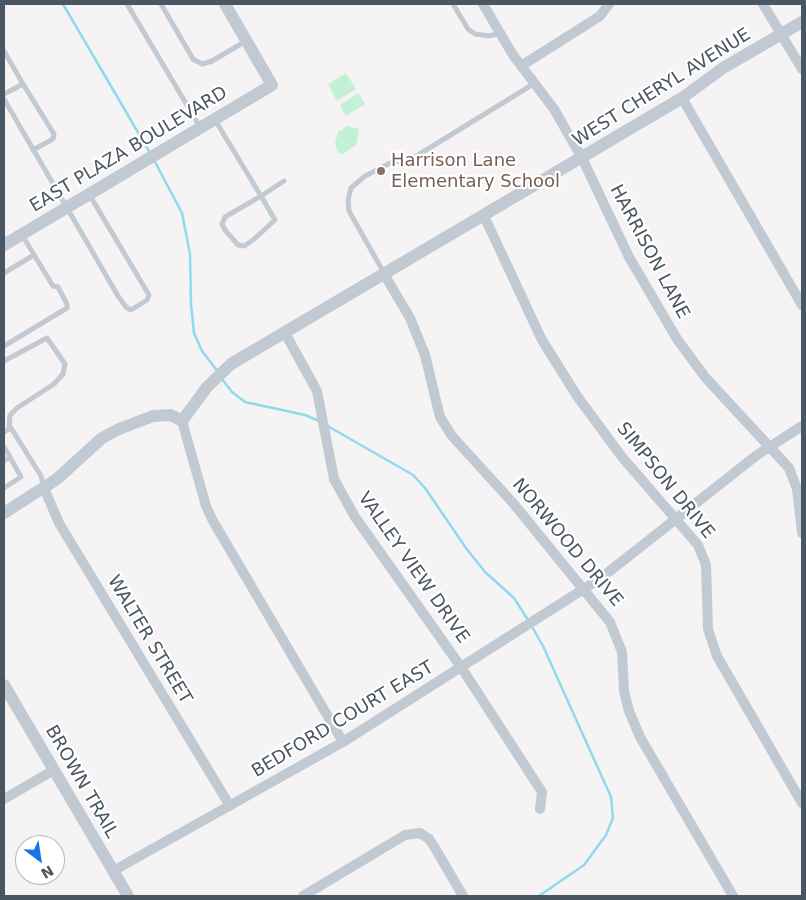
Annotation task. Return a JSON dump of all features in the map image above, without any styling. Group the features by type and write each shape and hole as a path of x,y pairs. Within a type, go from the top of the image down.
{"street":[{"path":"225,4 247,40"},
{"name":"HARRISON LANE","path":"483,4 521,66 554,109 582,158 629,257 677,339 705,377 789,468 794,479 802,533"},
{"path":"521,66 600,16 608,9 609,4"},
{"path":"763,4 802,69"},
{"name":"WEST CHERYL AVENUE","path":"182,421 216,378 284,333 682,98 723,68 802,22"},
{"name":"EAST PLAZA BOULEVARD","path":"4,245 272,84 247,40"},
{"path":"682,98 802,305"},
{"name":"SIMPSON DRIVE","path":"484,216 542,340 577,396 622,457 698,545 704,556 708,629 718,656 802,803"},
{"name":"NORWOOD DRIVE","path":"384,274 410,318 425,355 440,417 452,436 585,589 610,622 618,637 622,652 624,691 629,711 640,737 734,896"},
{"name":"VALLEY VIEW DRIVE","path":"284,333 317,391 326,432 331,470 355,517 461,667 542,792 540,809"},
{"path":"4,513 57,480 102,438 118,429 153,416 171,415 182,421 212,521 343,742"},
{"name":"BEDFORD COURT EAST","path":"113,871 343,742 585,589 677,520 770,446 802,426"},
{"name":"WALTER STREET","path":"44,488 59,523 230,806"},
{"name":"BROWN TRAIL","path":"4,685 128,896"},
{"path":"4,799 54,770"},
{"path":"304,896 405,836 420,833 432,843 463,896"}],"lane":[{"path":"128,4 201,127"},
{"path":"160,4 193,59 202,64 212,61 247,40"},
{"path":"453,4 468,29 475,34 489,36 500,34"},
{"path":"4,51 54,134 53,139 33,150"},
{"path":"384,274 349,211 348,200 351,188 365,176 392,162 410,160 535,83"},
{"path":"4,94 23,84"},
{"path":"4,99 66,208 126,307 131,310 147,300 149,295 89,194"},
{"path":"214,119 261,196 275,220 253,240 244,246 238,246 222,224 225,217 261,196 284,181"},
{"path":"4,346 67,308 67,304 58,288 53,286 22,234"},
{"path":"4,273 34,255"},
{"path":"4,361 47,338 65,364 64,374 54,384 17,408 10,416 9,429"},
{"path":"9,429 11,428 41,476 44,488"},
{"path":"4,432 9,429"},
{"path":"4,447 21,477 4,488"},
{"path":"4,461 10,457"}],"green space":[{"path":"346,73 356,89 337,101 328,84"},
{"path":"358,93 365,104 346,116 340,105"},
{"path":"347,126 359,129 356,145 343,154 338,153 335,144 338,132"}],"waterway":[{"path":"63,4 150,153"},
{"path":"154,160 182,213 190,254 191,304 194,333 202,351 218,372"},
{"path":"222,379 232,392 245,402 305,415 319,421"},
{"path":"326,425 413,475 425,488 466,548 485,572 514,598 528,620"},
{"path":"531,625 543,646 611,797 613,818 606,835 584,865 539,896"}],"place":[{"name":"Harrison Lane Elementary School","path":"381,171"}]}
